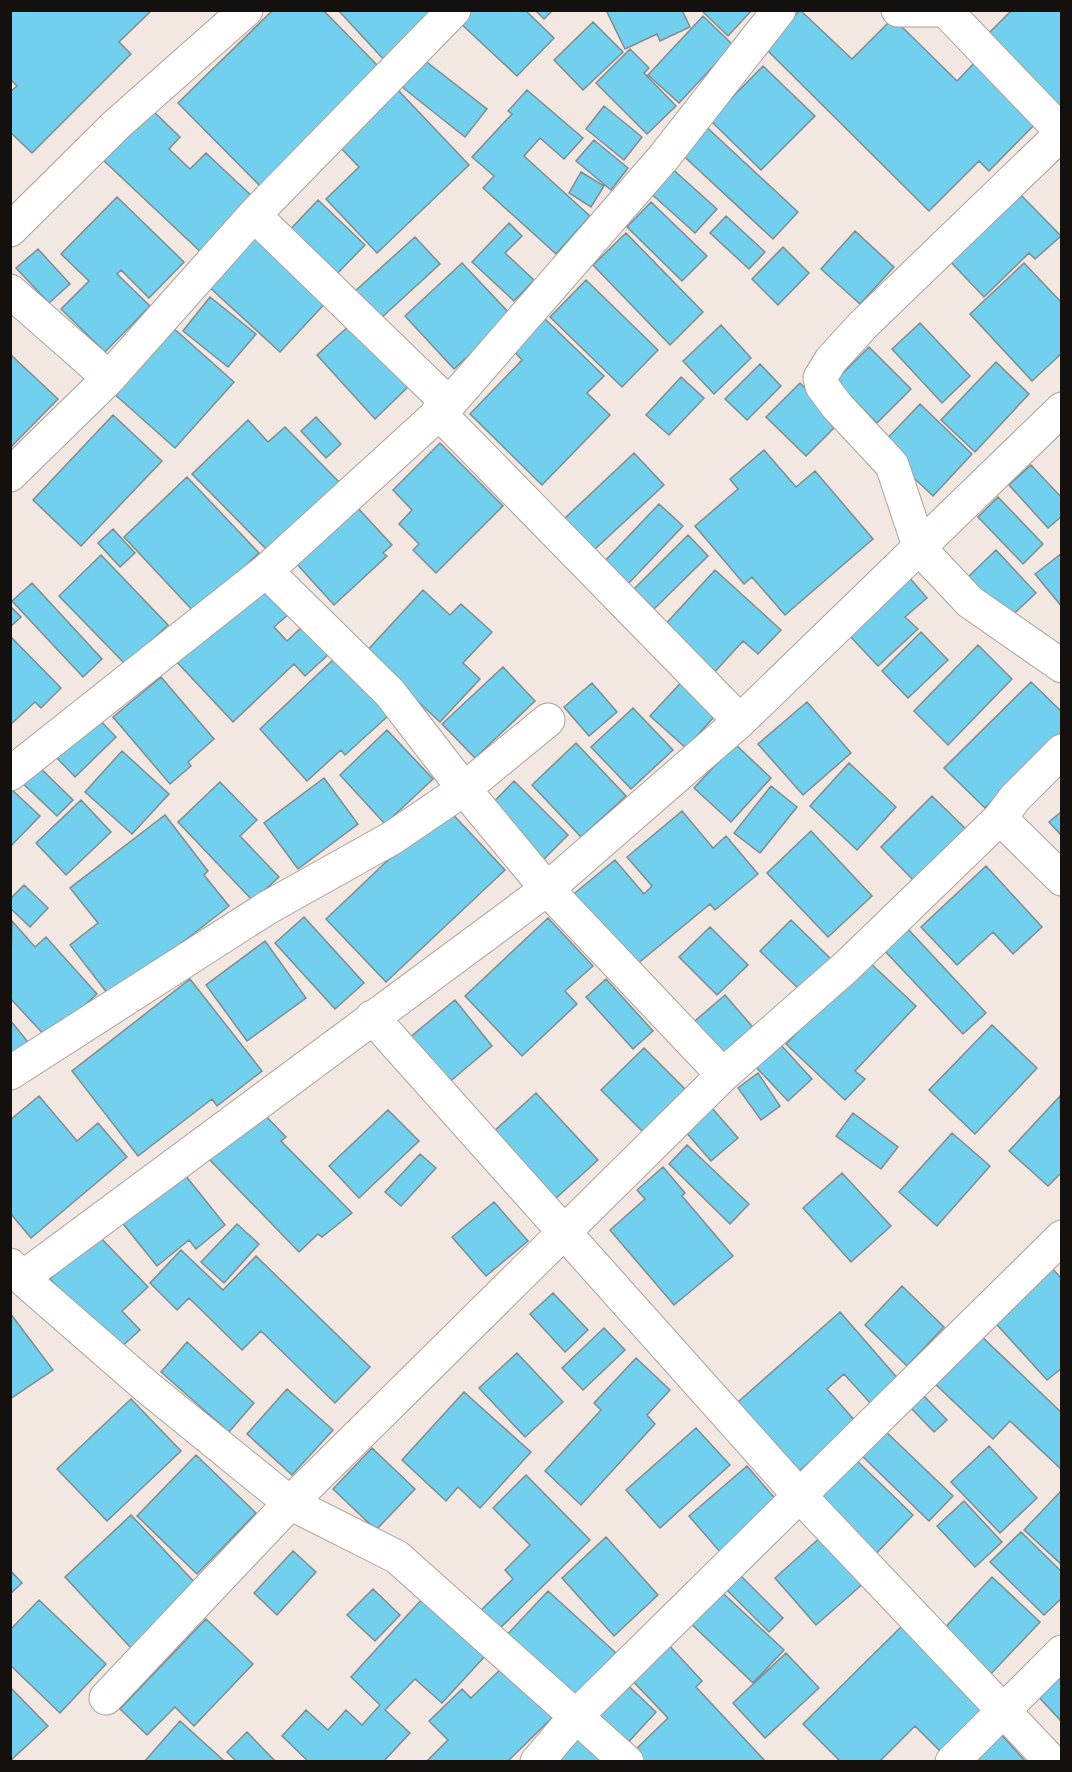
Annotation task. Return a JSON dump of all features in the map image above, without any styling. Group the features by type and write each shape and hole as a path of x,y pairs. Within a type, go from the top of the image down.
{"street":[{"path":"10,230 116,125 246,10"},
{"path":"10,475 109,378 254,215 454,10"},
{"path":"10,774 266,571 443,408 664,157 779,10"},
{"path":"898,10 949,11 1062,133 863,325 831,360 820,378 822,386 832,400 892,465 920,549 970,602 1056,651"},
{"path":"254,215 443,408 740,721"},
{"path":"10,291 109,378"},
{"path":"627,1761 397,1557 290,1503 147,1387 16,1271 547,889 740,721 1062,409"},
{"path":"266,571 390,693 464,789 547,889 723,1075"},
{"path":"10,1073 267,908 392,838 464,789 548,720"},
{"path":"106,1698 290,1503 723,1075 847,966 1000,818 1015,798 1062,751"},
{"path":"1000,818 1062,879"},
{"path":"372,1017 799,1495 1052,1761"},
{"path":"537,1761 576,1716 1062,1236"},
{"path":"952,1761 1062,1652"}],"building":[{"path":"10,10 151,11 119,42 131,54 32,153 10,132 10,92 17,86 10,79"},
{"path":"273,10 323,10 380,68 260,186 178,103"},
{"path":"338,10 441,10 386,62"},
{"path":"468,10 525,10 554,38 517,76 458,21"},
{"path":"535,10 553,10 544,19"},
{"path":"610,10 682,10 690,27 660,41 657,34 625,49 607,12"},
{"path":"701,10 752,10 728,36"},
{"path":"800,10 852,59 893,18 957,81 979,58 1040,119 989,171 979,161 929,211 764,47"},
{"path":"1012,10 1062,10 1062,109 989,33"},
{"path":"703,16 733,45 679,103 648,75"},
{"path":"593,22 623,52 583,90 554,60"},
{"path":"630,49 649,68 644,73 676,106 647,134 596,83"},
{"path":"419,56 487,109 465,137 397,83"},
{"path":"763,66 815,116 761,170 710,120"},
{"path":"398,90 469,165 377,253 326,199 359,167 339,146"},
{"path":"527,90 583,138 564,159 540,138 524,156 590,216 556,254 483,188 494,176 472,157 512,114 508,111"},
{"path":"604,106 642,137 624,160 586,129"},
{"path":"150,108 180,137 169,149 190,169 206,153 256,200 204,255 102,159"},
{"path":"700,121 798,212 773,239 675,148"},
{"path":"594,140 628,168 611,190 576,161"},
{"path":"668,165 717,209 695,233 646,189"},
{"path":"581,172 604,186 591,207 569,193"},
{"path":"1016,190 1061,236 1035,259 1029,253 984,297 946,257"},
{"path":"117,197 184,262 149,298 121,270 117,274 150,306 105,352 61,309 89,281 61,254"},
{"path":"318,200 365,245 332,279 285,235"},
{"path":"651,202 707,256 682,281 627,227"},
{"path":"726,216 765,252 749,269 710,233"},
{"path":"509,223 522,236 505,253 534,280 514,301 472,262"},
{"path":"855,231 894,267 860,304 821,269"},
{"path":"257,232 329,299 280,352 207,285"},
{"path":"626,233 703,312 670,345 593,265"},
{"path":"415,237 440,264 379,320 354,292"},
{"path":"783,247 809,273 778,305 752,279"},
{"path":"38,249 70,284 49,303 16,268"},
{"path":"462,263 512,316 454,369 405,316"},
{"path":"1024,263 1062,303 1062,353 1032,381 970,314"},
{"path":"586,280 658,350 622,387 550,317"},
{"path":"210,297 256,334 228,367 183,331"},
{"path":"544,318 604,376 587,393 610,415 542,485 470,414 522,360 513,350"},
{"path":"352,323 409,386 375,419 317,355"},
{"path":"920,323 970,376 942,403 892,349"},
{"path":"721,325 751,358 714,394 683,361"},
{"path":"171,326 234,382 175,448 112,392"},
{"path":"869,347 911,389 877,423 835,381"},
{"path":"10,354 58,399 10,448"},
{"path":"996,362 1029,394 975,452 941,420"},
{"path":"760,364 781,386 747,420 725,399"},
{"path":"681,377 704,398 669,435 646,415"},
{"path":"800,383 840,422 806,456 766,417"},
{"path":"920,404 972,454 933,496 880,446"},
{"path":"113,415 162,461 81,546 33,500"},
{"path":"316,417 341,444 326,458 301,431"},
{"path":"248,420 268,442 285,427 340,483 269,552 192,474"},
{"path":"440,443 503,506 436,573 413,550 419,544 399,524 412,510 393,490"},
{"path":"764,450 796,487 815,471 873,539 785,615 752,577 744,584 695,526 738,489 730,479"},
{"path":"634,453 664,485 594,550 564,519"},
{"path":"1031,465 1062,498 1062,516 1048,528 1009,485"},
{"path":"187,477 259,553 195,613 124,537"},
{"path":"998,497 1043,544 1023,564 978,517"},
{"path":"659,504 683,526 628,584 604,562"},
{"path":"356,506 392,545 383,553 387,556 334,605 295,562"},
{"path":"113,529 135,553 120,567 98,543"},
{"path":"688,535 708,556 654,609 634,589"},
{"path":"996,550 1036,593 1006,621 967,578"},
{"path":"1062,553 1062,607 1035,574"},
{"path":"101,555 168,625 126,665 59,596"},
{"path":"715,570 781,630 758,654 743,641 712,675 662,628"},
{"path":"908,576 927,598 905,617 918,629 878,666 847,633"},
{"path":"32,583 102,659 83,677 12,601"},
{"path":"264,585 290,613 274,627 287,641 304,625 330,653 305,676 294,664 233,722 175,660"},
{"path":"423,590 450,615 461,604 492,632 463,663 480,679 440,722 365,653"},
{"path":"10,606 21,617 10,627"},
{"path":"921,632 948,660 908,698 882,671"},
{"path":"10,636 61,688 41,708 35,702 10,725"},
{"path":"978,645 1012,679 948,745 914,711"},
{"path":"335,658 389,715 345,755 341,750 307,781 260,729"},
{"path":"503,667 535,701 475,758 442,724"},
{"path":"687,676 723,707 686,748 650,716"},
{"path":"161,677 214,739 188,762 191,766 170,784 113,717"},
{"path":"1031,682 1062,712 1062,732 985,808 944,768"},
{"path":"592,683 617,712 589,736 564,707"},
{"path":"807,702 851,753 803,795 758,744"},
{"path":"633,708 673,750 631,789 591,747"},
{"path":"95,715 116,737 75,777 57,758"},
{"path":"387,730 433,779 385,824 340,775"},
{"path":"576,743 626,796 581,837 532,785"},
{"path":"735,744 771,778 731,822 694,788"},
{"path":"122,751 169,794 132,834 85,792"},
{"path":"33,761 73,800 57,816 17,778"},
{"path":"849,763 896,807 857,850 810,806"},
{"path":"324,778 358,824 298,869 264,823"},
{"path":"514,781 568,835 538,865 485,811"},
{"path":"220,782 257,820 240,836 279,877 253,901 178,822"},
{"path":"771,786 797,807 760,853 734,833"},
{"path":"10,788 40,816 10,847"},
{"path":"932,796 969,832 917,884 881,847"},
{"path":"81,800 111,832 66,875 36,843"},
{"path":"445,806 505,870 386,982 326,919"},
{"path":"682,811 713,848 726,836 758,874 715,910 710,904 630,970 570,897 615,860 644,894 652,886 627,857"},
{"path":"1062,811 1062,836 1049,822"},
{"path":"165,815 208,871 204,875 229,906 111,998 70,945 98,923 70,888"},
{"path":"811,831 872,896 828,937 767,873"},
{"path":"986,866 1042,927 1013,954 993,932 957,965 921,927"},
{"path":"24,885 48,908 30,927 10,908 10,899"},
{"path":"304,917 364,983 335,1009 275,943"},
{"path":"548,918 593,966 565,991 577,1004 522,1056 465,996"},
{"path":"791,920 832,960 801,991 760,951"},
{"path":"12,921 35,947 46,937 97,994 48,1039 10,998"},
{"path":"710,927 748,965 717,995 679,957"},
{"path":"907,928 986,1013 963,1034 883,949"},
{"path":"265,941 306,998 247,1041 206,985"},
{"path":"866,959 916,1006 855,1071 865,1079 845,1100 786,1044"},
{"path":"190,979 262,1071 217,1106 212,1099 138,1156 72,1071"},
{"path":"606,979 653,1031 633,1049 586,997"},
{"path":"725,995 757,1032 722,1063 689,1026"},
{"path":"455,1000 492,1046 447,1084 409,1038"},
{"path":"10,1020 28,1042 10,1055"},
{"path":"992,1025 1037,1068 975,1134 929,1090"},
{"path":"780,1044 812,1079 788,1101 755,1066"},
{"path":"644,1048 689,1093 647,1136 601,1090"},
{"path":"758,1073 780,1106 761,1120 738,1088"},
{"path":"536,1093 598,1160 554,1200 492,1133"},
{"path":"39,1096 77,1141 98,1123 127,1157 31,1238 10,1213 10,1120"},
{"path":"1060,1096 1062,1172 1048,1186 1009,1151"},
{"path":"258,1108 286,1137 281,1141 352,1213 322,1237 318,1234 299,1252 208,1158"},
{"path":"712,1108 738,1138 711,1161 685,1131"},
{"path":"388,1110 419,1141 359,1198 329,1166"},
{"path":"853,1113 898,1147 881,1169 836,1136"},
{"path":"952,1133 990,1166 937,1226 899,1192"},
{"path":"687,1145 749,1204 730,1224 669,1164"},
{"path":"420,1154 436,1168 401,1206 385,1192"},
{"path":"177,1165 225,1225 196,1249 189,1240 157,1266 116,1215"},
{"path":"663,1167 685,1193 682,1196 733,1256 674,1305 610,1230 645,1199 637,1190"},
{"path":"842,1173 891,1226 851,1262 803,1208"},
{"path":"494,1202 528,1241 486,1276 452,1237"},
{"path":"237,1224 259,1244 224,1283 201,1262"},
{"path":"98,1235 148,1287 122,1311 140,1330 118,1350 50,1279"},
{"path":"181,1250 223,1290 256,1256 370,1367 335,1403 261,1331 242,1350 189,1298 177,1310 150,1283"},
{"path":"1049,1265 1062,1279 1062,1368 1047,1380 990,1317"},
{"path":"902,1286 944,1327 907,1366 865,1325"},
{"path":"553,1293 588,1330 565,1352 530,1314"},
{"path":"840,1312 900,1381 872,1405 844,1374 827,1389 856,1422 791,1478 730,1409"},
{"path":"10,1313 53,1370 10,1399"},
{"path":"604,1328 625,1350 583,1390 562,1368"},
{"path":"979,1334 1062,1413 1062,1470 1010,1421 993,1439 933,1382"},
{"path":"187,1342 254,1403 229,1432 161,1372"},
{"path":"517,1353 563,1402 525,1437 479,1388"},
{"path":"636,1358 670,1390 647,1415 655,1424 581,1505 545,1471 601,1410 594,1403"},
{"path":"287,1389 333,1430 292,1475 247,1434"},
{"path":"464,1392 531,1452 480,1508 458,1487 446,1501 402,1460"},
{"path":"924,1396 947,1420 934,1432 911,1408"},
{"path":"131,1399 181,1451 107,1521 57,1469"},
{"path":"881,1427 953,1496 929,1521 857,1451"},
{"path":"696,1428 730,1465 660,1528 626,1490"},
{"path":"989,1446 1037,1498 1000,1533 951,1482"},
{"path":"372,1448 415,1489 376,1530 333,1489"},
{"path":"196,1455 256,1513 197,1574 137,1516"},
{"path":"854,1458 913,1515 869,1561 810,1505"},
{"path":"747,1466 779,1503 721,1553 689,1516"},
{"path":"526,1475 590,1540 493,1635 475,1616 513,1579 505,1570 530,1545 493,1508"},
{"path":"1060,1492 1062,1494 1062,1565 1024,1530"},
{"path":"964,1501 1002,1542 975,1567 937,1526"},
{"path":"131,1515 198,1586 131,1648 65,1577"},
{"path":"1021,1532 1062,1572 1062,1598 1044,1615 990,1562"},
{"path":"823,1535 865,1582 816,1625 775,1578"},
{"path":"606,1537 658,1595 614,1636 562,1578"},
{"path":"293,1551 316,1572 277,1615 254,1593"},
{"path":"734,1569 783,1618 769,1632 720,1583"},
{"path":"10,1570 22,1583 10,1594"},
{"path":"992,1577 1040,1622 987,1678 940,1633"},
{"path":"713,1584 784,1650 753,1683 683,1616"},
{"path":"373,1589 400,1615 375,1641 347,1615"},
{"path":"548,1591 616,1653 572,1701 504,1638"},
{"path":"423,1598 485,1656 442,1703 415,1679 385,1710 410,1733 383,1762 309,1762 282,1736 306,1710 328,1730 346,1710 362,1725 380,1705 351,1677"},
{"path":"39,1600 106,1664 60,1713 10,1665 10,1630"},
{"path":"206,1619 253,1664 194,1726 175,1707 147,1735 120,1709"},
{"path":"905,1623 989,1706 942,1753 915,1726 879,1762 841,1762 803,1724"},
{"path":"665,1641 702,1681 696,1687 766,1762 642,1762 633,1752 668,1718 628,1676"},
{"path":"786,1653 819,1688 765,1738 733,1703"},
{"path":"505,1665 554,1716 507,1762 426,1762 448,1740 429,1721 462,1689 471,1698"},
{"path":"1062,1667 1062,1722 1035,1693"},
{"path":"618,1676 656,1712 623,1748 585,1712"},
{"path":"10,1687 48,1726 10,1761"},
{"path":"180,1721 223,1760 222,1762 144,1762"},
{"path":"247,1732 276,1762 237,1762 227,1752"},
{"path":"573,1732 601,1761 542,1762"},
{"path":"1001,1734 1026,1762 971,1762"}]}
